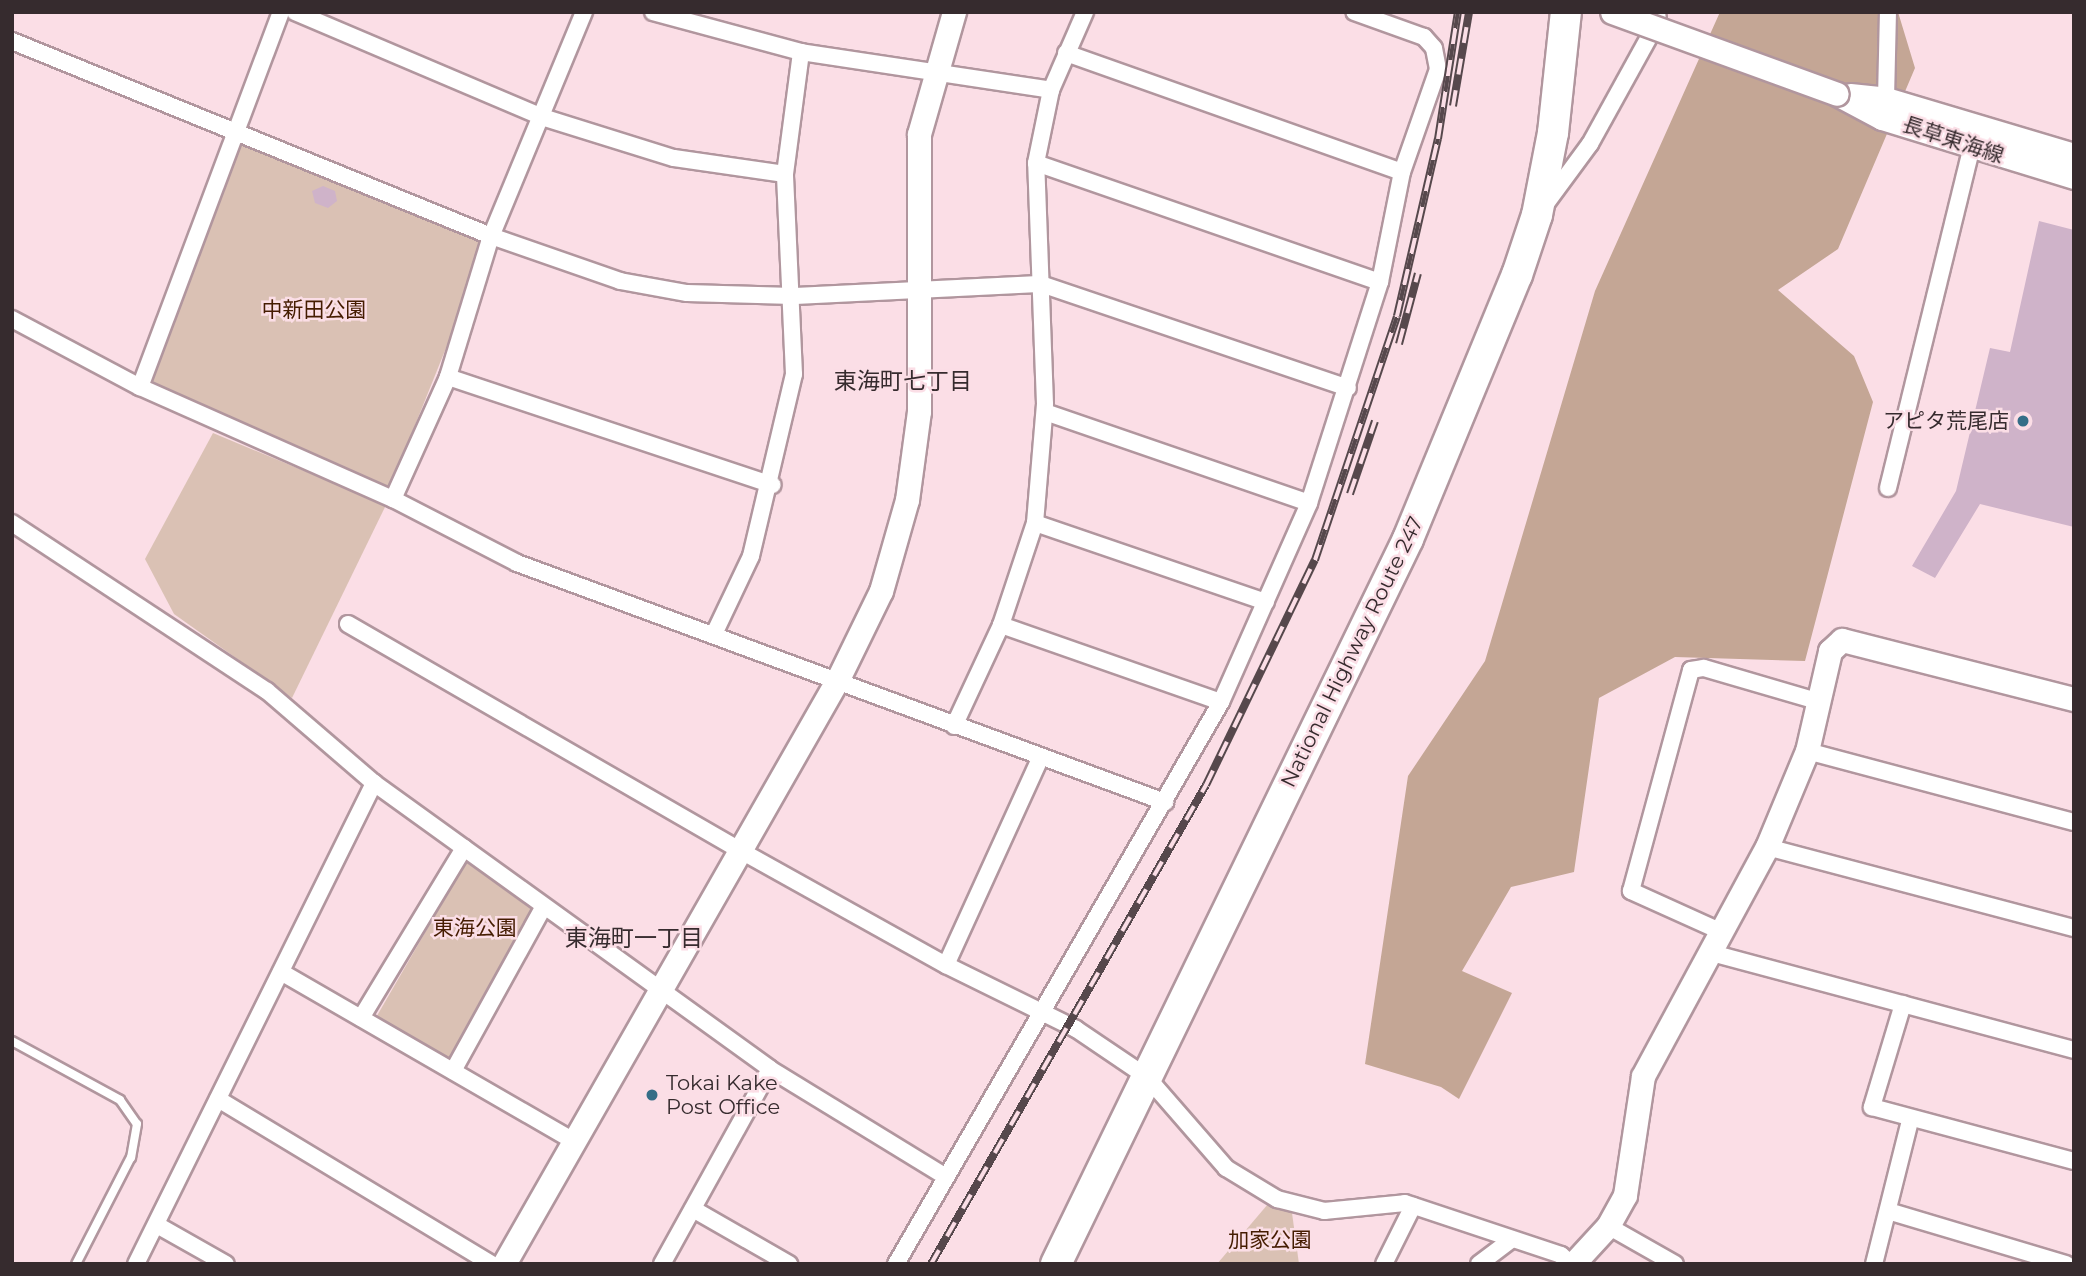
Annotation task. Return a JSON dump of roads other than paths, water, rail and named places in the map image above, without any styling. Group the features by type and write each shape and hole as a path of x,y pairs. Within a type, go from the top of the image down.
{"highway":[{"name":"National Highway Route 247","path":"1056,1264 1408,539 1537,215 1553,134 1566,12"}],"street":[{"path":"140,387 281,12"},
{"path":"295,12 542,117 674,158 785,174"},
{"path":"393,499 448,377 491,236 584,12"},
{"path":"653,12 801,52 1051,90"},
{"path":"504,1264 662,992 838,679 881,591 907,500 919,411 919,146 933,72 954,12"},
{"path":"954,726 1001,625 1035,523 1045,412 1036,163 1051,90 1085,12"},
{"path":"896,1264 943,1175 1041,1014 1221,702 1309,503 1380,282 1402,172 1438,58 1424,37 1354,12"},
{"name":"長草東海線","path":"1612,12 1836,94 1882,118 2074,177"},
{"path":"1537,215 1590,144 1658,21 1657,12"},
{"path":"1886,99 1888,12"},
{"path":"12,41 491,236 620,281 687,293 793,296 1041,284 1348,388"},
{"path":"714,634 751,556 772,485 793,374 793,296 785,174 801,52"},
{"path":"1066,53 1402,172"},
{"name":"長草東海線","path":"1836,94 1886,99 2074,155"},
{"path":"1888,488 1972,146"},
{"path":"1036,163 1380,282"},
{"path":"12,319 140,387 393,499 517,563 838,679 954,726 1165,802"},
{"path":"448,377 772,485"},
{"path":"1045,412 1309,503"},
{"path":"12,523 267,691 374,783 770,1069 943,1175"},
{"path":"1035,523 1266,602"},
{"path":"348,624 741,851 946,965 1076,1029 1147,1077 1226,1168 1277,1199 1324,1211 1413,1206 1561,1255 1572,1264 1608,1226 1625,1195 1643,1076 1767,847 1807,751 1830,650 1842,640 2074,699"},
{"path":"1001,625 1221,702"},
{"path":"1817,701 1704,668 1690,670 1631,891 1717,943 1903,1004 2074,1050"},
{"path":"1807,751 2074,822"},
{"path":"946,965 1041,757"},
{"path":"136,1264 374,783"},
{"path":"1767,847 2074,928"},
{"path":"361,1018 464,848"},
{"path":"453,1071 544,906"},
{"path":"281,972 575,1142"},
{"path":"1903,1004 1872,1107 1910,1121 2074,1161"},
{"path":"662,1264 770,1069"},
{"path":"218,1099 491,1264"},
{"path":"1874,1264 1910,1121"},
{"path":"1384,1264 1413,1206"},
{"path":"694,1209 789,1264"},
{"path":"1888,1210 2066,1264"},
{"path":"157,1225 226,1264"},
{"path":"1608,1226 1675,1264"},
{"path":"1479,1264 1511,1239"}],"lane":[{"path":"12,1041 120,1100 137,1124 131,1157 76,1264"}],"railway":[{"path":"931,1264 1206,785 1315,560 1397,316 1438,139 1458,12"},
{"path":"1453,106 1469,12"},
{"path":"1399,344 1418,273"},
{"path":"1350,494 1375,421"}],"place":[{"name":"アピタ荒尾店","path":"2023,421"},
{"name":"Tokai Kake Post Office","path":"652,1095"}],"district":[{"name":"東海町七丁目","path":"903,381"},
{"name":"東海町一丁目","path":"634,938"}],"park label":[{"name":"中新田公園","path":"314,310"},
{"name":"東海公園","path":"475,928"},
{"name":"加家公園","path":"1270,1240"}]}
